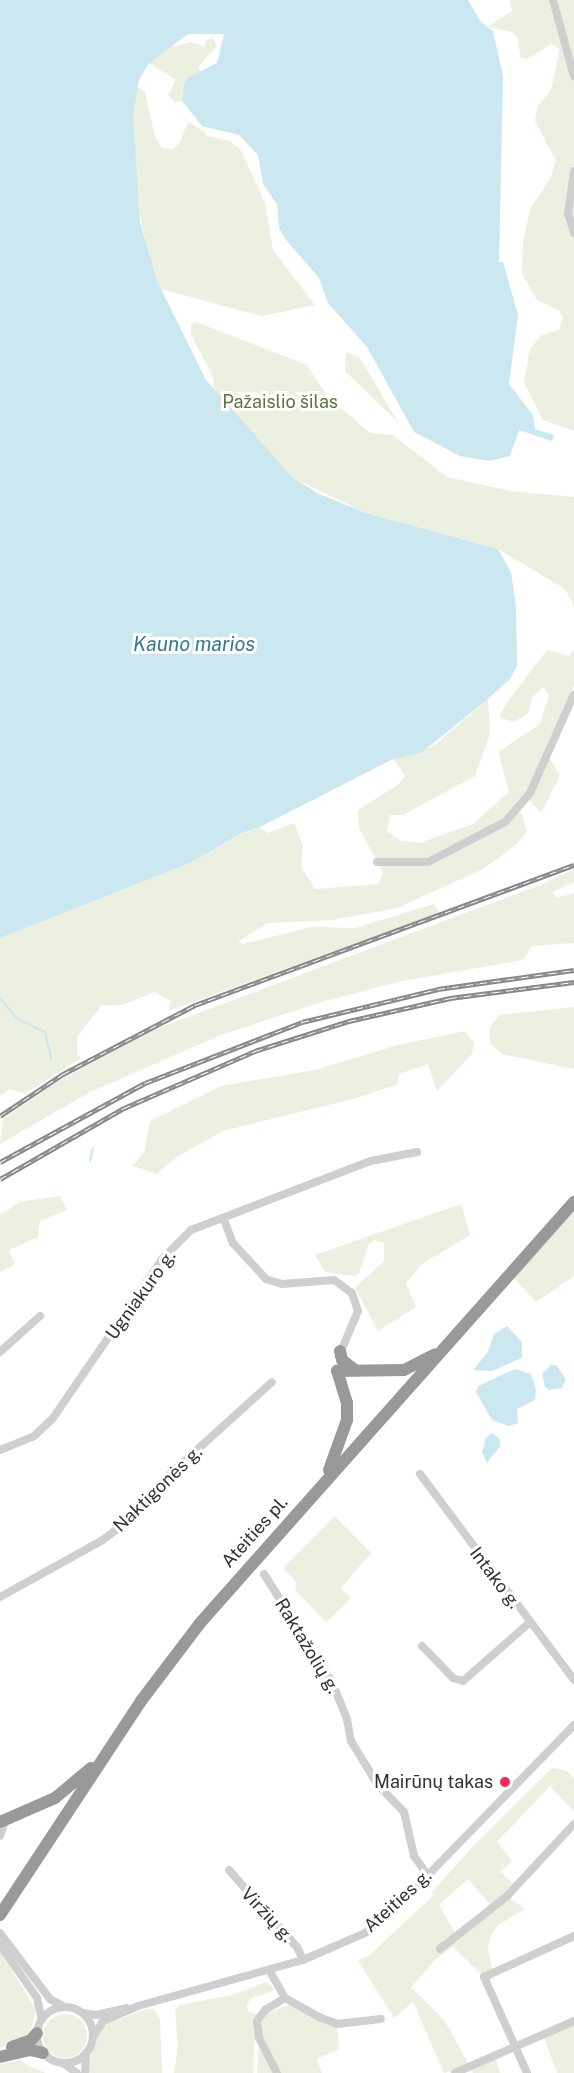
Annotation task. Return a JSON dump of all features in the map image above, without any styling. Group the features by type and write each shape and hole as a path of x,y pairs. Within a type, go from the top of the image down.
{"highway":[{"name":"Ateities pl.","path":"0,1915 107,1752 201,1622 574,1202"},
{"path":"322,1485 344,1437 347,1420 347,1403 337,1371 404,1370 443,1350"},
{"path":"340,1351 342,1360 355,1370"},
{"path":"3,1820 55,1798 107,1752"},
{"path":"0,2050 24,2044 37,2033"},
{"path":"0,2057 30,2050 43,2053"}],"street":[{"path":"554,0 574,76"},
{"path":"574,171 568,214 574,233"},
{"path":"377,862 428,862 505,822 530,793 574,694"},
{"name":"Ugniakuro g.","path":"0,1450 34,1436 53,1418 164,1258 191,1230 224,1220 371,1161 417,1152"},
{"path":"224,1220 233,1243 266,1279 282,1284 334,1280 351,1293 358,1311 340,1351 337,1371"},
{"path":"0,1352 40,1316"},
{"name":"Naktigonės g.","path":"0,1597 101,1541 123,1524 168,1476 272,1382"},
{"name":"Intako g.","path":"420,1474 529,1623 574,1680"},
{"name":"Raktažolių g.","path":"264,1574 332,1682 347,1719 351,1742 378,1785 404,1812 414,1856 428,1876"},
{"path":"422,1646 453,1678 463,1681 529,1623"},
{"name":"Ateities g.","path":"82,2013 96,2015 138,2006 303,1960 330,1951 378,1924 428,1876 574,1725"},
{"path":"0,1836 3,1820"},
{"path":"440,1949 507,1896 574,1824"},
{"name":"Viržių g.","path":"229,1870 297,1947 303,1960"},
{"path":"0,1933 50,1999 82,2013 90,2023 93,2037 86,2054 85,2073"},
{"path":"527,2073 484,1977 574,1936"},
{"path":"0,1945 37,1998 42,2019"},
{"path":"269,1970 285,1998 337,2024 381,2019"},
{"path":"277,2073 259,2038 257,2021 265,2010 285,1998"},
{"name":"Ateities g.","path":"93,2037 104,2021 138,2006"},
{"path":"65,2007 52,2010 42,2019 37,2033 43,2053 77,2073"},
{"path":"455,2073 574,2021"},
{"path":"63,2063 86,2054"}],"green space":[{"path":"510,0 574,0 574,431 543,420 524,382 530,349 540,336 559,330 563,318 559,311 537,300 522,274 523,243 530,209 551,177 556,161 535,121 537,107 551,90 560,49 551,44 527,59 520,57 518,39 512,32 487,27 512,11"},
{"path":"213,38 217,46 198,67 201,72 189,77 182,101 174,102 168,95 176,80 149,63 168,47 193,42 204,47 206,40"},
{"path":"137,87 145,92 155,137 162,148 173,149 180,142 188,122 204,131 207,136 230,141 241,150 265,203 273,250 315,305 262,316 160,289 149,257 135,192 133,115"},
{"name":"Pažaislio šilas","path":"196,322 307,365 328,397 370,433 393,435 447,477 510,491 574,497 574,606 565,589 498,549 366,513 293,478 214,391 213,377 191,335 191,324"},
{"name":"Pažaislio šilas","path":"346,352 360,358 398,422 345,371"},
{"path":"574,649 574,685 545,750 560,776 541,813 528,799 519,805 527,831 517,844 483,869 397,908 332,920 267,923 238,942 243,944 311,927 355,928 434,904 440,913 168,1011 171,1001 154,992 123,1005 102,1005 77,1037 77,1054 81,1058 25,1094 10,1089 0,1096 0,938 190,863 243,833 260,827 268,833 294,823 303,846 301,866 315,889 378,884 383,873 359,828 358,810 399,784 405,775 393,759 434,746 488,699 490,734 475,776 403,815 390,815 387,831 401,841 420,843 473,824 509,792 498,752 540,724 549,695 543,687 532,697 528,714 513,722 499,717 506,704 547,650 569,656"},
{"path":"574,869 574,882 552,892 556,898 574,893 574,943 532,946 523,960 402,981 321,1002 221,1035 88,1093 0,1144 3,1119 55,1083 153,1030 540,885"},
{"path":"574,1007 574,1069 502,1054 490,1044 489,1029 499,1015"},
{"path":"465,1031 474,1043 472,1054 437,1091 428,1064 399,1074 398,1084 353,1099 223,1131 175,1158 157,1174 133,1166 144,1152 150,1121 221,1086 315,1070 398,1045"},
{"path":"60,1196 67,1210 40,1221 38,1237 9,1250 15,1265 0,1272 0,1215 20,1202"},
{"path":"461,1204 470,1235 422,1264 406,1283 416,1307 378,1331 355,1288 384,1261 384,1243 375,1240 369,1244 359,1273 354,1276 325,1272 315,1255"},
{"path":"574,1209 574,1276 536,1302 514,1278"},
{"path":"335,1516 371,1553 341,1588 351,1598 326,1622 295,1590 297,1583 283,1568"},
{"path":"552,1768 567,1771 574,1779 574,1812 550,1786 497,1842 512,1861 500,1872 517,1887 507,1896 525,1909 498,1925 491,1936 488,1947 493,1974 484,1977 453,1947 436,1959 411,1987 445,2021 470,2067 495,2056 500,2073 473,2073 469,2067 444,2073 413,2002 394,2018 358,1960 368,1956 433,1896 431,1893 475,1844","holes":["468,1879 489,1903 489,1911 455,1933 439,1905"]},
{"path":"0,1951 36,2010 30,2033 0,2048"},
{"path":"267,1982 275,1990 250,1999 247,2005 248,2011 256,2014 253,2073 174,2073 178,2046 175,2011 179,2005 232,1995"},
{"path":"290,2004 337,2026 339,2049 317,2059 322,2073 257,2073 260,2025 266,2014"},
{"path":"147,2009 154,2009 160,2020 162,2073 86,2073 97,2035 105,2024"},
{"path":"65,2014 74,2015 81,2020 86,2027 86,2045 81,2052 74,2057 65,2058 56,2057 49,2052 44,2045 43,2036 44,2027 49,2020 56,2015"},
{"path":"574,2025 574,2073 557,2073 544,2038"},
{"path":"20,2060 46,2073 0,2073 0,2064"}],"water":[{"name":"Kauno marios","path":"0,0 468,0 481,22 493,31 503,76 499,262 503,262 518,315 509,384 533,415 535,429 554,435 552,441 519,430 510,456 489,461 460,456 414,432 367,347 328,303 319,278 286,240 279,228 277,204 263,184 258,155 239,135 202,126 182,101 184,85 189,77 217,63 224,34 188,34 149,63 139,80 133,115 140,222 157,281 206,380 293,478 317,493 366,513 498,549 511,572 516,606 517,666 510,679 488,699 421,753 393,759 260,827 242,833 190,863 0,938"},
{"path":"507,1326 522,1342 522,1358 492,1371 473,1370 488,1352 494,1334"},
{"path":"551,1365 556,1365 566,1379 562,1388 549,1390 545,1387 542,1374"},
{"path":"515,1369 531,1374 536,1390 535,1400 517,1409 518,1423 509,1426 492,1420 476,1392 478,1386"},
{"path":"492,1433 500,1439 500,1446 487,1463 482,1452 486,1438"}],"waterway":[{"path":"0,998 16,1018 45,1032 51,1058"},
{"path":"90,1161 93,1148"}],"railway":[{"path":"0,1116 63,1074 195,1005 574,865"},
{"path":"0,1162 145,1083 302,1022 438,989 574,970"},
{"path":"0,1179 124,1108 255,1051 349,1021 450,998 574,982"}],"place":[{"name":"Mairūnų takas","path":"505,1782"}]}
